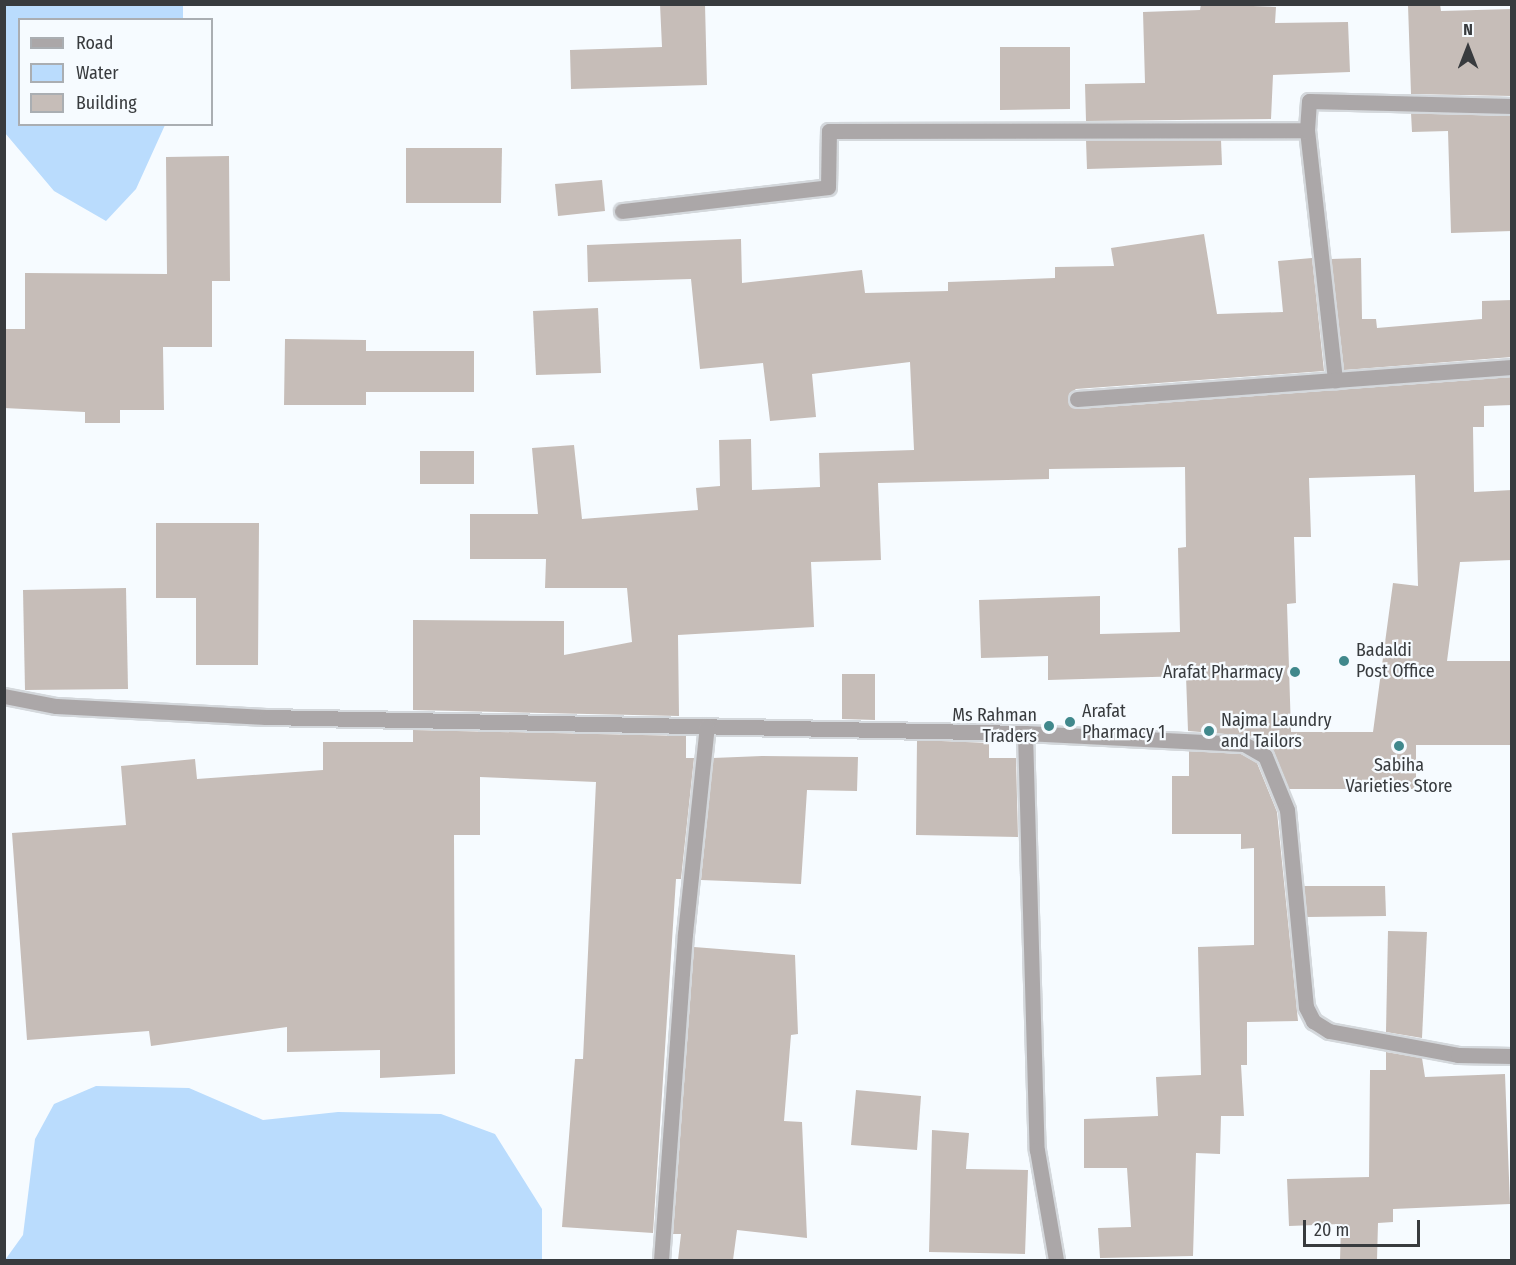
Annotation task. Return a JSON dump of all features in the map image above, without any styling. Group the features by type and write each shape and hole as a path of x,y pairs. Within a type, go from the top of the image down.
{"street":[{"path":"1335,380 1307,129 1309,101 1512,106"},
{"path":"622,211 828,187 829,131 1307,129"},
{"path":"1077,399 1512,367"},
{"path":"4,696 56,705 266,717 1025,734 1244,744 1257,749 1265,756 1287,810 1306,1007 1313,1022 1329,1030 1458,1055 1512,1056"},
{"path":"661,1260 685,934 707,726"},
{"path":"1025,734 1037,1150 1056,1260"}],"water":[{"path":"4,5 183,5 183,18 18,18 18,126 165,126 136,189 106,221 54,191 5,133"},
{"path":"96,1086 189,1088 263,1120 338,1112 441,1114 495,1134 542,1209 542,1260 5,1260 23,1235 35,1139 54,1104"}],"building":[{"path":"660,4 705,4 707,85 571,89 570,50 662,47"},
{"path":"1201,4 1276,7 1275,23 1348,22 1350,72 1273,75 1271,119 1086,121 1085,84 1145,83 1143,12 1200,10"},
{"path":"1440,4 1441,11 1512,9 1512,96 1411,94 1408,5"},
{"path":"1000,47 1070,47 1070,109 1000,110"},
{"path":"1411,113 1512,116 1512,231 1451,233 1448,131 1412,132"},
{"path":"1086,140 1221,140 1222,165 1087,169"},
{"path":"406,148 502,148 501,203 406,203"},
{"path":"229,156 230,281 212,281 212,347 163,347 164,410 120,410 120,423 85,423 85,412 4,408 4,329 25,329 25,273 167,274 166,157"},
{"path":"602,180 605,211 558,216 555,184"},
{"path":"1204,234 1217,314 1283,312 1278,261 1312,258 1324,371 1076,389 1069,394 1069,404 1078,409 1512,377 1512,405 1484,406 1484,427 1473,427 1474,492 1512,490 1512,560 1460,562 1447,661 1512,661 1512,745 1416,745 1416,789 1289,789 1274,752 1249,736 1188,731 1186,676 1048,680 1048,656 981,658 979,600 1100,596 1100,634 1180,632 1178,548 1186,547 1185,467 1049,469 1049,479 878,483 881,560 811,562 814,627 678,635 679,716 413,710 413,620 564,621 564,655 632,642 627,588 545,588 546,559 470,559 470,514 538,514 532,448 574,445 582,519 698,510 696,488 720,486 719,440 751,439 752,490 820,487 819,453 914,450 910,362 812,374 816,417 770,421 763,363 700,369 691,279 588,282 587,245 741,239 742,283 862,270 865,293 948,291 948,282 1055,278 1055,267 1114,266 1111,248","holes":["1415,475 1418,586 1393,583 1373,732 1291,732 1287,604 1296,603 1294,537 1311,537 1309,478"]},
{"path":"1361,258 1362,319 1376,319 1377,328 1482,319 1482,301 1512,300 1512,357 1344,370 1331,259"},
{"path":"598,308 601,373 536,375 533,311"},
{"path":"285,339 366,340 366,351 474,351 474,392 366,392 366,405 284,405"},
{"path":"420,451 474,451 474,484 420,484"},
{"path":"156,523 259,523 258,665 196,665 196,598 156,598"},
{"path":"126,588 128,689 25,690 23,590"},
{"path":"842,674 875,674 875,720 842,719"},
{"path":"413,730 686,736 686,758 694,758 681,879 676,879 653,1233 562,1227 575,1059 583,1059 596,782 480,777 480,835 454,835 455,1074 380,1078 380,1050 287,1052 287,1027 151,1046 149,1031 27,1040 12,833 126,825 121,766 195,759 197,779 323,770 323,742 413,742"},
{"path":"917,740 989,743 989,758 1016,758 1018,837 916,835"},
{"path":"1189,751 1241,754 1257,763 1277,812 1298,1021 1247,1022 1247,1065 1241,1065 1244,1116 1221,1116 1220,1154 1196,1153 1193,1256 1100,1258 1098,1228 1131,1227 1127,1168 1084,1168 1084,1119 1158,1116 1156,1077 1201,1075 1198,947 1254,945 1254,848 1241,849 1241,834 1172,834 1172,776 1189,776"},
{"path":"858,757 857,791 807,790 801,884 701,880 713,758"},
{"path":"1304,886 1385,886 1386,916 1307,917"},
{"path":"1388,931 1427,932 1422,1038 1386,1032"},
{"path":"694,947 795,955 798,1034 791,1035 784,1121 802,1122 807,1238 737,1230 733,1260 678,1260 681,1234 673,1234"},
{"path":"1386,1052 1422,1058 1425,1077 1505,1074 1510,1204 1393,1209 1393,1222 1378,1223 1377,1260 1340,1260 1341,1224 1289,1226 1287,1179 1369,1177 1370,1070 1386,1070"},
{"path":"856,1090 921,1096 917,1150 851,1145"},
{"path":"932,1130 969,1133 966,1169 1028,1170 1025,1254 929,1252"}],"place":[{"name":"Badaldi Post Office","path":"1344,661"},
{"name":"Arafat Pharmacy","path":"1295,672"},
{"name":"Arafat Pharmacy 1","path":"1070,722"},
{"name":"Ms Rahman Traders","path":"1049,726"},
{"name":"Najma Laundry and Tailors","path":"1209,731"},
{"name":"Sabiha Varieties Store","path":"1399,746"}]}
